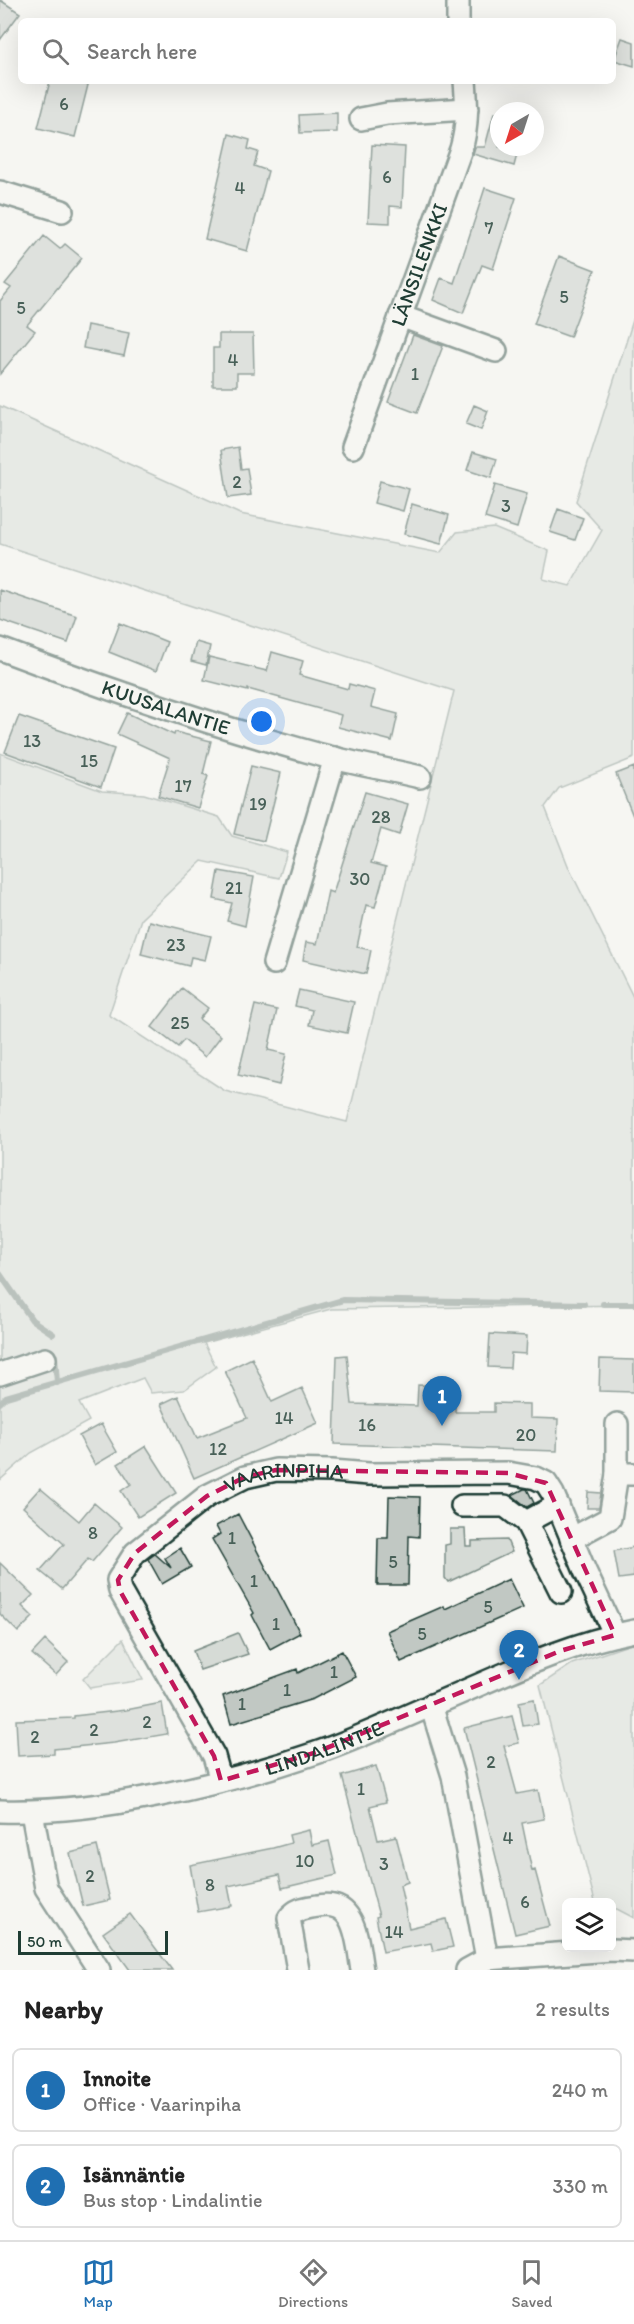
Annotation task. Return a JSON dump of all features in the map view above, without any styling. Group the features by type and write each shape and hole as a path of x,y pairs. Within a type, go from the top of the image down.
{"street":[{"path":"458,0 458,18"},
{"name":"LÄNSILENKKI","path":"352,447 466,133 465,84"},
{"path":"361,119 387,114 467,109"},
{"path":"0,192 62,211"},
{"path":"400,316 496,351"},
{"name":"KUUSALANTIE","path":"0,649 92,684 159,706 335,758 420,777"},
{"path":"274,963 335,758"},
{"path":"0,1374 45,1359"},
{"path":"571,1539 610,1518 625,1474 617,1424"},
{"name":"VAARINPIHA","path":"221,1781 214,1756 120,1591 118,1580 135,1553 207,1496 245,1477 276,1470 369,1474 508,1473 536,1478 546,1483 558,1505 571,1539 624,1633"},
{"path":"526,1522 558,1505"},
{"path":"462,1506 505,1506 526,1522 561,1592"},
{"name":"LINDALINTIE","path":"0,1811 32,1812 118,1802 221,1781 317,1752 560,1650 624,1633"},
{"path":"431,1705 453,1776 487,1959"},
{"path":"32,1812 46,1888 99,1970"},
{"path":"298,1970 288,1918 296,1910 331,1903 347,1912 355,1930 362,1970"},
{"path":"467,1970 487,1959 612,1950 634,1951"}],"highlighted area":[{"path":"276,1470 508,1473 546,1483 615,1635 560,1651 317,1752 221,1781 214,1756 120,1591 118,1580 135,1553 207,1496 245,1477"}],"shaded area":[{"path":"634,317 634,758 559,788 545,807 569,868 634,999 634,1305 331,1309 204,1343 216,1367 184,1390 151,1393 143,1378 79,1403 89,1421 31,1453 0,1480 0,753 102,791 144,794 219,817 232,836 287,852 279,878 202,861 141,919 109,1015 225,1091 347,1122 454,691 0,544 0,406 240,514 440,553 457,532 494,528 549,551 543,579 570,586 602,530 576,501"},
{"path":"450,1529 465,1529 466,1546 472,1546 472,1541 507,1540 512,1552 448,1582 445,1578 445,1545 450,1544"},
{"path":"238,1633 248,1654 200,1670 193,1651"},
{"path":"123,1639 143,1680 90,1688 83,1679"},
{"path":"634,1643 634,1918 616,1909 616,1898 594,1898 540,1685 572,1664"}],"building":[{"path":"0,0 20,13 0,40"},
{"path":"622,38 634,42 634,66 616,61"},
{"path":"49,84 88,84 75,137 38,128"},
{"path":"337,113 337,132 300,133 299,115"},
{"path":"490,128 490,156 517,156 514,166 473,154 475,147 485,147"},
{"path":"229,134 250,140 248,149 258,152 254,166 268,171 247,251 205,239"},
{"path":"372,145 405,147 402,207 390,206 390,223 368,222"},
{"path":"485,188 516,198 493,269 482,265 463,313 433,300 441,278 454,283"},
{"path":"44,236 60,249 65,244 82,258 27,325 35,331 0,374 0,301 11,288 5,284"},
{"path":"559,256 595,270 570,337 534,324"},
{"path":"87,325 129,333 124,356 83,348"},
{"path":"219,334 253,334 254,373 237,373 237,386 213,386 213,348 219,348"},
{"path":"413,335 443,346 417,413 388,402"},
{"path":"474,405 488,411 481,430 466,424"},
{"path":"238,447 241,469 247,468 251,495 228,498 221,450"},
{"path":"473,452 497,459 491,478 467,470"},
{"path":"380,481 409,489 403,511 374,503"},
{"path":"495,485 527,494 517,528 485,518"},
{"path":"412,504 449,515 441,544 404,534"},
{"path":"558,509 583,518 575,540 550,532"},
{"path":"0,590 77,616 68,643 0,620"},
{"path":"120,623 167,642 156,671 109,652"},
{"path":"196,642 210,646 206,665 191,661"},
{"path":"272,652 303,661 299,675 348,689 349,684 375,691 371,707 398,714 392,741 338,727 341,715 248,689 248,691 204,680 209,657 267,671"},
{"path":"127,713 174,735 175,732 211,741 203,774 208,776 198,808 158,796 170,758 117,734"},
{"path":"19,716 114,749 101,787 5,752"},
{"path":"251,766 281,773 264,841 234,834"},
{"path":"634,767 634,816 633,816 616,774"},
{"path":"365,792 408,804 399,835 381,829 371,863 386,867 375,907 366,905 357,947 371,950 366,974 303,960 306,942 317,944 328,891 333,893"},
{"path":"219,871 254,877 245,926 227,921 232,903 214,899"},
{"path":"149,921 211,936 205,960 191,957 189,966 141,954"},
{"path":"182,988 208,1008 199,1019 221,1036 205,1057 184,1040 178,1047 152,1027"},
{"path":"299,990 354,1002 347,1033 309,1025 312,1010 295,1006"},
{"path":"255,1005 277,1010 268,1050 286,1054 279,1085 238,1075"},
{"path":"490,1334 527,1336 526,1354 511,1353 510,1368 488,1367"},
{"path":"347,1355 352,1404 417,1406 418,1385 456,1386 455,1412 494,1412 494,1403 530,1404 530,1418 558,1419 557,1451 334,1444 337,1356"},
{"path":"252,1358 272,1402 302,1388 318,1423 194,1478 161,1404 178,1396 197,1438 247,1418 225,1371"},
{"path":"600,1359 634,1360 634,1392 599,1391"},
{"path":"101,1424 117,1452 95,1465 79,1436"},
{"path":"146,1446 176,1493 138,1517 121,1491 131,1484 118,1464"},
{"path":"40,1488 79,1521 94,1503 122,1527 92,1562 88,1559 62,1589 40,1571 64,1544 23,1507"},
{"path":"527,1489 534,1503 527,1507 512,1495"},
{"path":"588,1492 601,1493 599,1508 587,1508"},
{"path":"389,1496 420,1497 419,1537 409,1536 408,1585 377,1585 378,1538 388,1538"},
{"path":"238,1514 300,1633 270,1649 252,1615 254,1613 212,1539 220,1534 216,1526"},
{"path":"634,1547 634,1577 619,1579 614,1551"},
{"path":"180,1548 191,1567 162,1584 148,1559 155,1554 171,1568 165,1558"},
{"path":"0,1563 33,1595 22,1606 33,1617 18,1632 0,1614"},
{"path":"509,1579 523,1608 401,1662 387,1631 444,1606 445,1609"},
{"path":"45,1640 68,1662 56,1675 32,1654"},
{"path":"342,1651 356,1677 313,1699 231,1724 223,1696 297,1669 298,1673"},
{"path":"534,1699 538,1724 523,1726 519,1702"},
{"path":"162,1703 167,1734 114,1743 54,1749 54,1754 18,1756 16,1720 74,1718 74,1716"},
{"path":"512,1716 519,1743 504,1746 517,1794 538,1790 544,1819 522,1823 532,1871 535,1870 550,1926 515,1934 464,1728"},
{"path":"376,1766 386,1802 370,1806 378,1840 396,1836 408,1882 400,1885 409,1928 446,1919 453,1947 433,1951 431,1943 383,1952 376,1917 379,1916 342,1776"},
{"path":"309,1830 312,1845 329,1841 337,1875 282,1888 279,1875 228,1886 232,1906 198,1912 190,1865 291,1843 289,1835"},
{"path":"97,1846 110,1900 83,1906 70,1853"},
{"path":"130,1914 172,1970 130,1970 103,1933"}],"waterway":[{"path":"0,1274 32,1320 53,1334"},
{"path":"0,1403 6,1397 343,1300 584,1304"},
{"path":"603,1304 634,1304"},
{"path":"55,1356 57,1383"}],"place":[{"name":"Innoite","path":"442,1426"},
{"name":"Isännäntie","path":"519,1680"}]}
